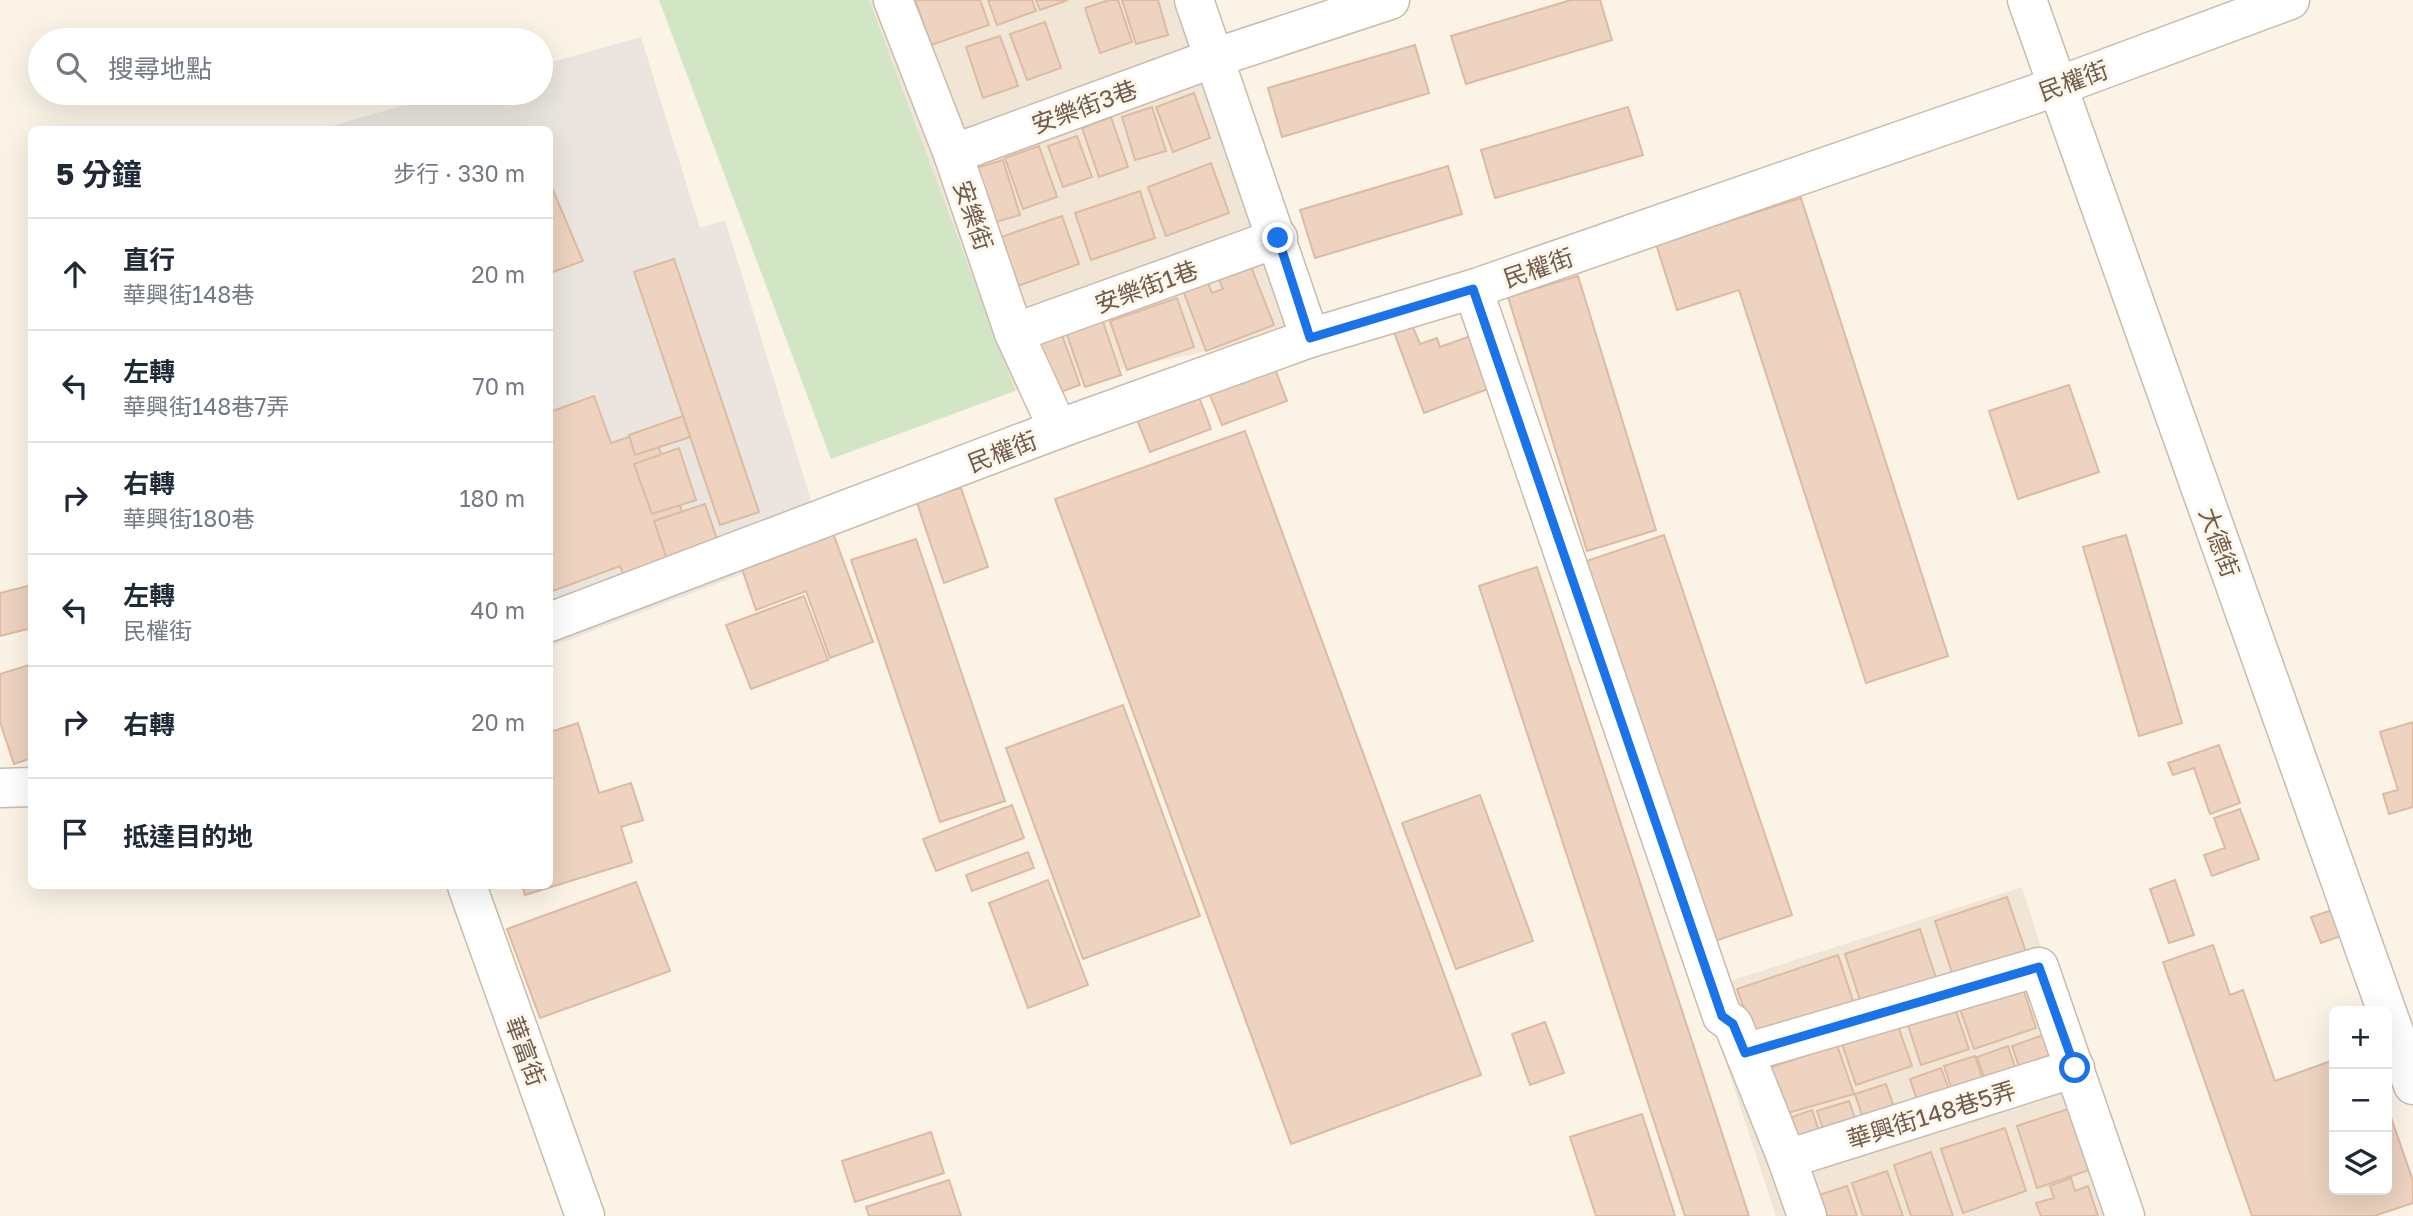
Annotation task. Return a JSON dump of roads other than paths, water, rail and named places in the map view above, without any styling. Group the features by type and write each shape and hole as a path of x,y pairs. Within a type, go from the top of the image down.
{"street":[{"name":"安樂街","path":"893,0 953,154 1014,333 1058,429"},
{"path":"1194,0 1278,238 1310,338"},
{"name":"安樂街3巷","path":"953,154 1214,58 1390,0"},
{"name":"大德街","path":"2027,0 2413,1085"},
{"name":"民權街","path":"553,621 1058,429 1310,338 1473,289 2058,86 2290,0"},
{"name":"安樂街1巷","path":"1014,333 1278,238"},
{"path":"1473,289 1722,1016 1733,1024 1807,1216"},
{"path":"0,788 28,787"},
{"name":"華富街","path":"468,889 585,1216"},
{"path":"1745,1053 2039,967 2125,1216"},
{"name":"華興街148巷5弄","path":"1787,1159 2075,1068"}]}
